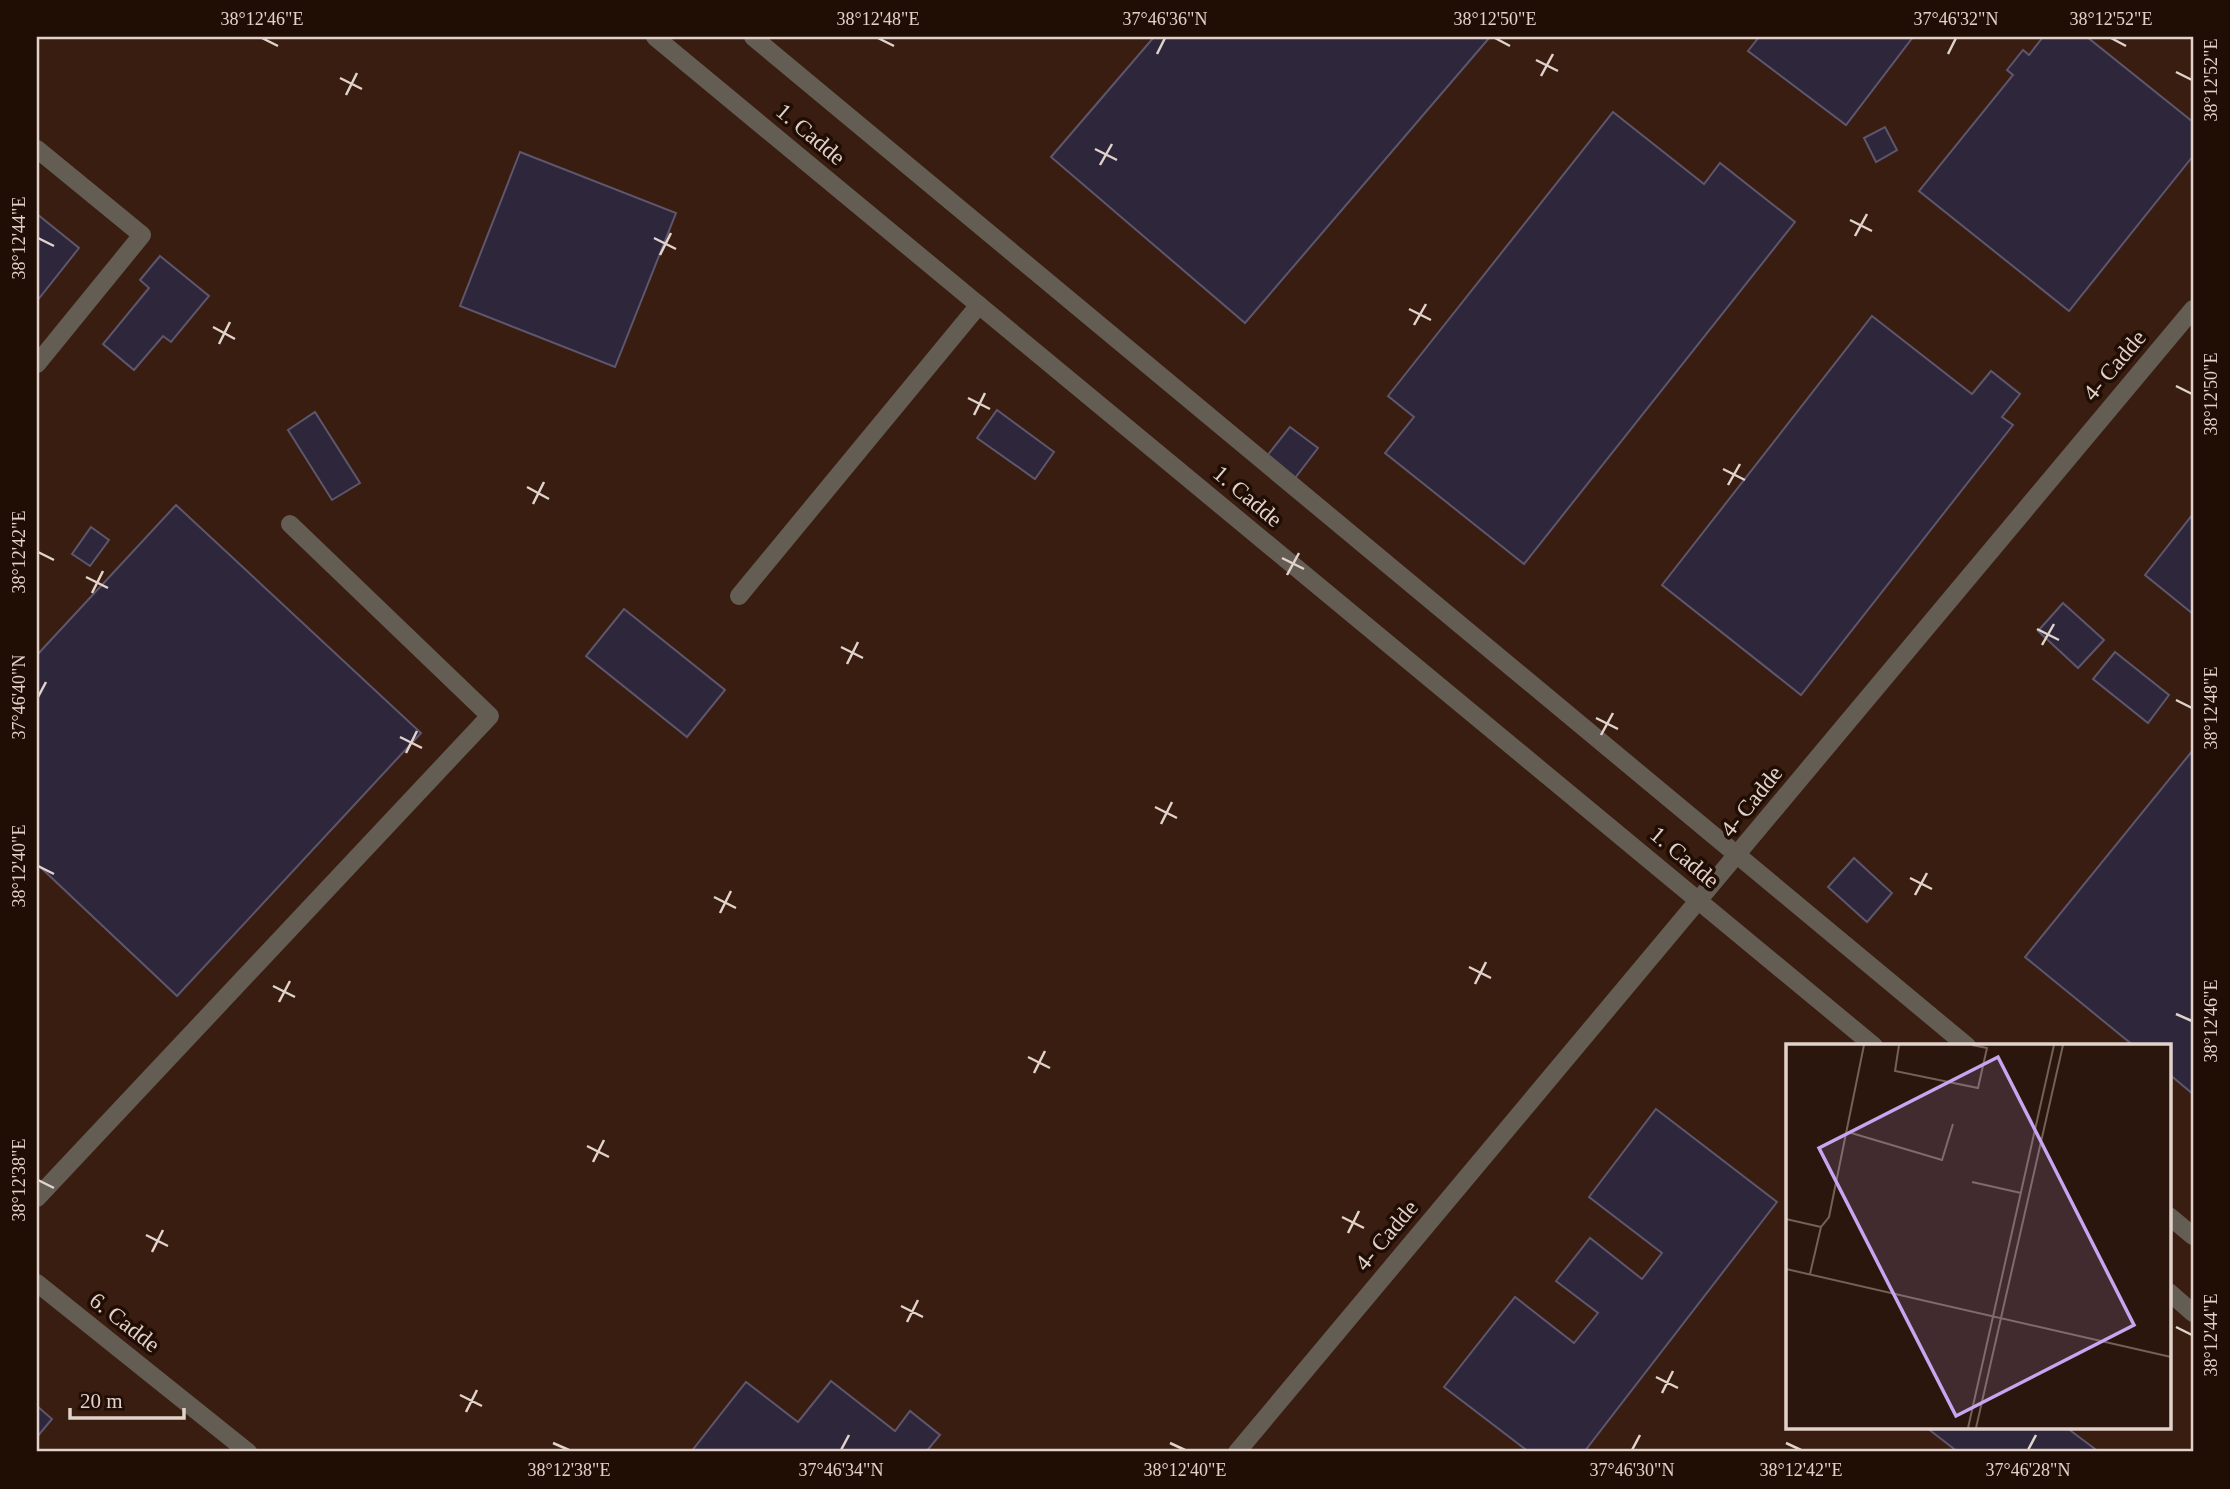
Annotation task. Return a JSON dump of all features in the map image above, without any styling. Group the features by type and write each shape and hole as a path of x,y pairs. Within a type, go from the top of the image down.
{"street":[{"name":"1. Cadde","path":"655,37 1872,1044"},
{"path":"753,37 1965,1044"},
{"path":"37,149 142,234 37,364"},
{"path":"739,596 979,305"},
{"name":"4- Cadde","path":"1237,1452 2193,309"},
{"path":"37,1198 490,716 290,524"},
{"path":"2170,1217 2193,1236"},
{"name":"6. Cadde","path":"37,1283 248,1452"},
{"path":"2170,1293 2193,1313"}],"shaded area":[{"path":"37,37 2193,37 2193,1452 37,1452"}],"building":[{"path":"1154,37 1490,37 1245,323 1051,157"},
{"path":"1759,37 1913,37 1846,125 1748,51"},
{"path":"2043,37 2087,37 2193,122 2193,156 2069,311 1919,191 2013,75 2007,70 2023,50 2029,55"},
{"path":"1613,112 1704,184 1720,163 1795,222 1524,564 1385,453 1414,417 1388,396"},
{"path":"1885,127 1897,150 1876,162 1864,138"},
{"path":"520,152 676,213 615,367 460,306"},
{"path":"37,214 79,248 37,301"},
{"path":"160,256 209,296 171,342 163,336 134,370 103,344 149,288 140,280"},
{"path":"1872,316 1972,394 1991,371 2020,394 2002,417 2013,425 1801,695 1662,585"},
{"path":"997,410 1054,452 1035,479 977,438"},
{"path":"315,412 360,483 332,500 288,430"},
{"path":"1290,427 1318,448 1295,478 1267,456"},
{"path":"176,505 421,733 177,996 37,864 37,655"},
{"path":"2193,514 2193,614 2145,575"},
{"path":"91,527 109,540 90,566 72,554"},
{"path":"2063,603 2104,640 2078,668 2038,631"},
{"path":"624,609 725,690 687,737 586,656"},
{"path":"2115,652 2169,695 2148,723 2093,679"},
{"path":"2193,750 2193,1094 2170,1075 2170,1044 2132,1044 2025,957"},
{"path":"1854,858 1892,893 1867,922 1828,887"},
{"path":"1656,1109 1777,1202 1584,1452 1529,1452 1444,1387 1515,1297 1574,1343 1598,1313 1556,1281 1590,1238 1642,1279 1662,1253 1589,1197"},
{"path":"831,1381 895,1431 910,1411 940,1435 926,1452 691,1452 746,1382 798,1422"},
{"path":"37,1406 52,1419 37,1437"},
{"path":"1930,1430 2070,1430 2099,1452 1958,1452"}]}
